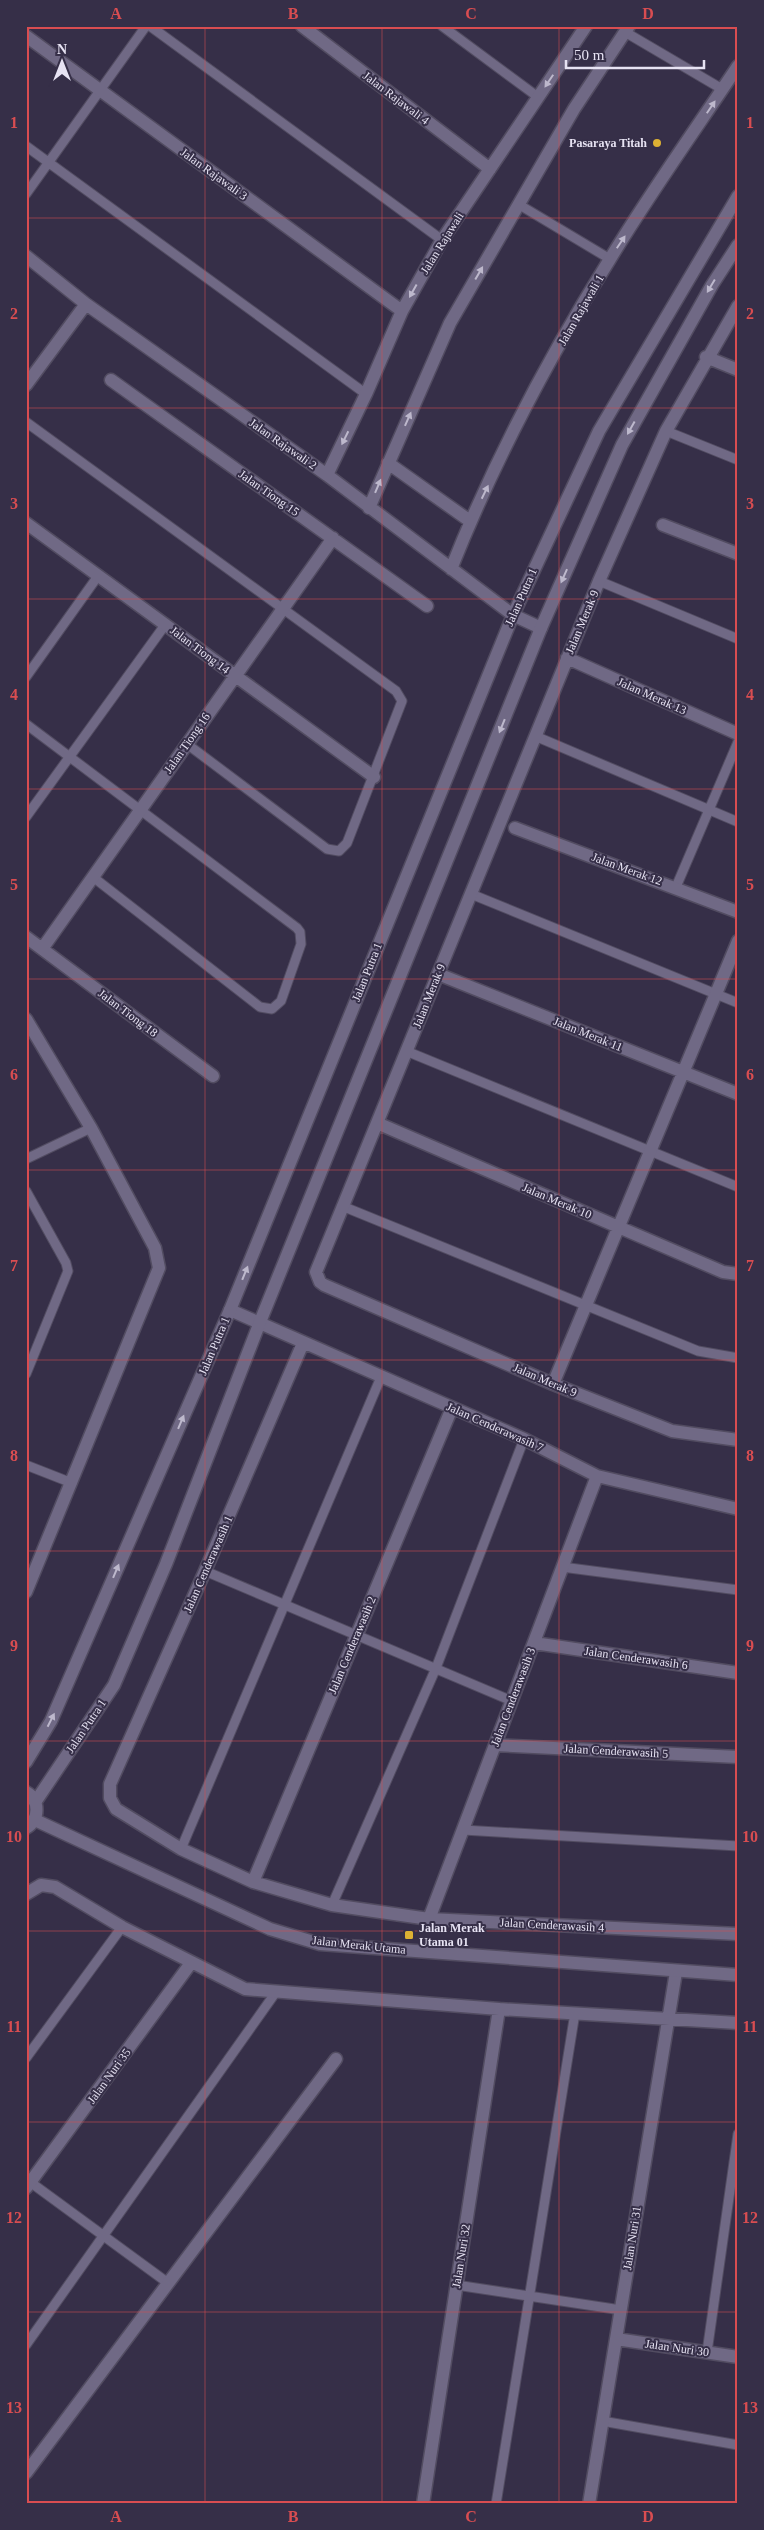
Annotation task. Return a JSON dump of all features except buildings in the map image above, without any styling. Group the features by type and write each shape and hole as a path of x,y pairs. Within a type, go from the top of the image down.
{"street":[{"name":"Jalan Rajawali 4","path":"302,26 490,169"},
{"name":"Jalan Rajawali","path":"327,475 366,394 402,311 442,240 584,27"},
{"path":"369,508 450,323 574,109 627,29"},
{"name":"Jalan Rajawali 3","path":"26,36 402,311"},
{"name":"Jalan Rajawali 1","path":"451,569 470,521 539,382 610,259 738,66"},
{"name":"Jalan Putra 1","path":"26,1762 51,1721 230,1310 512,615 599,431 738,196"},
{"name":"Jalan Putra 1","path":"36,1801 114,1685 166,1564 260,1322 541,628 622,445 712,285 738,245"},
{"name":"Jalan Rajawali 2","path":"26,256 86,304 327,475 512,615 541,628"},
{"path":"26,385 86,304"},
{"name":"Jalan Merak 9","path":"738,306 706,357 666,431 599,581 316,1272 320,1282 553,1384 672,1431 738,1440"},
{"path":"706,357 738,370"},
{"name":"Jalan Tiong 15","path":"110,380 427,606"},
{"path":"388,463 470,521"},
{"path":"663,525 738,554"},
{"name":"Jalan Tiong 14","path":"28,527 374,777"},
{"name":"Jalan Tiong 16","path":"42,949 333,538"},
{"name":"Jalan Merak 13","path":"567,658 738,734"},
{"name":"Jalan Merak 12","path":"515,828 676,887 738,912"},
{"name":"Jalan Tiong 18","path":"26,937 213,1076"},
{"path":"553,1384 738,941"},
{"name":"Jalan Merak 11","path":"438,974 738,1094"},
{"path":"26,1019 91,1128 155,1248 159,1268 72,1484 26,1592"},
{"name":"Jalan Merak 10","path":"377,1123 722,1272 738,1274"},
{"name":"Jalan Cenderawasih 7","path":"230,1310 524,1439 597,1476 738,1509"},
{"name":"Jalan Cenderawasih 1","path":"110,1784 205,1571 303,1343"},
{"name":"Jalan Cenderawasih 2","path":"253,1882 452,1408"},
{"name":"Jalan Cenderawasih 3","path":"429,1918 597,1476"},
{"name":"Jalan Cenderawasih 6","path":"534,1643 738,1673"},
{"name":"Jalan Cenderawasih 5","path":"495,1744 738,1758"},
{"name":"Jalan Cenderawasih 4","path":"110,1784 110,1798 116,1809 181,1849 253,1882 332,1905 429,1918 738,1934"},
{"path":"26,1792 36,1801 37,1814 30,1824"},
{"name":"Jalan Merak Utama","path":"30,1824 270,1929 320,1944 676,1972 738,1975"},
{"path":"26,1894 41,1885 55,1887 122,1927 245,1989 499,2009 738,2023"},
{"name":"Jalan Nuri 35","path":"28,2183 191,1963"},
{"name":"Jalan Nuri 31","path":"589,2504 676,1972"},
{"name":"Jalan Nuri 32","path":"423,2504 499,2009"},
{"path":"26,2473 336,2058"},
{"name":"Jalan Nuri 30","path":"616,2339 738,2357"}],"lane":[{"path":"26,194 146,26"},
{"path":"150,26 442,240"},
{"path":"442,26 538,97"},
{"path":"627,29 722,89"},
{"path":"26,146 366,394"},
{"path":"518,204 610,259"},
{"path":"26,422 400,695 401,707 374,777 348,843 339,851 332,852 187,744"},
{"path":"666,431 738,460"},
{"path":"26,677 98,576"},
{"path":"599,581 738,640"},
{"path":"26,817 165,625"},
{"path":"26,724 300,932 301,944 281,1001 272,1010 260,1007 93,877"},
{"path":"535,736 738,822"},
{"path":"676,887 738,742"},
{"path":"471,894 738,1003"},
{"path":"406,1050 738,1187"},
{"path":"26,1159 91,1128"},
{"path":"26,1191 66,1263 68,1271 26,1374"},
{"path":"342,1206 698,1352 738,1358"},
{"path":"181,1849 381,1377"},
{"path":"332,1905 436,1668 524,1439"},
{"path":"26,1465 72,1484"},
{"path":"562,1567 738,1590"},
{"path":"205,1571 512,1701"},
{"path":"463,1830 738,1846"},
{"path":"26,2058 122,1927"},
{"path":"26,2345 276,1992"},
{"path":"496,2504 575,2013"},
{"path":"707,2352 738,2134"},
{"path":"28,2183 168,2283"},
{"path":"456,2285 621,2310"},
{"path":"602,2422 738,2445"}],"place":[{"name":"Pasaraya Titah","path":"657,143"},
{"name":"Jalan Merak Utama 01","path":"409,1935"}]}
